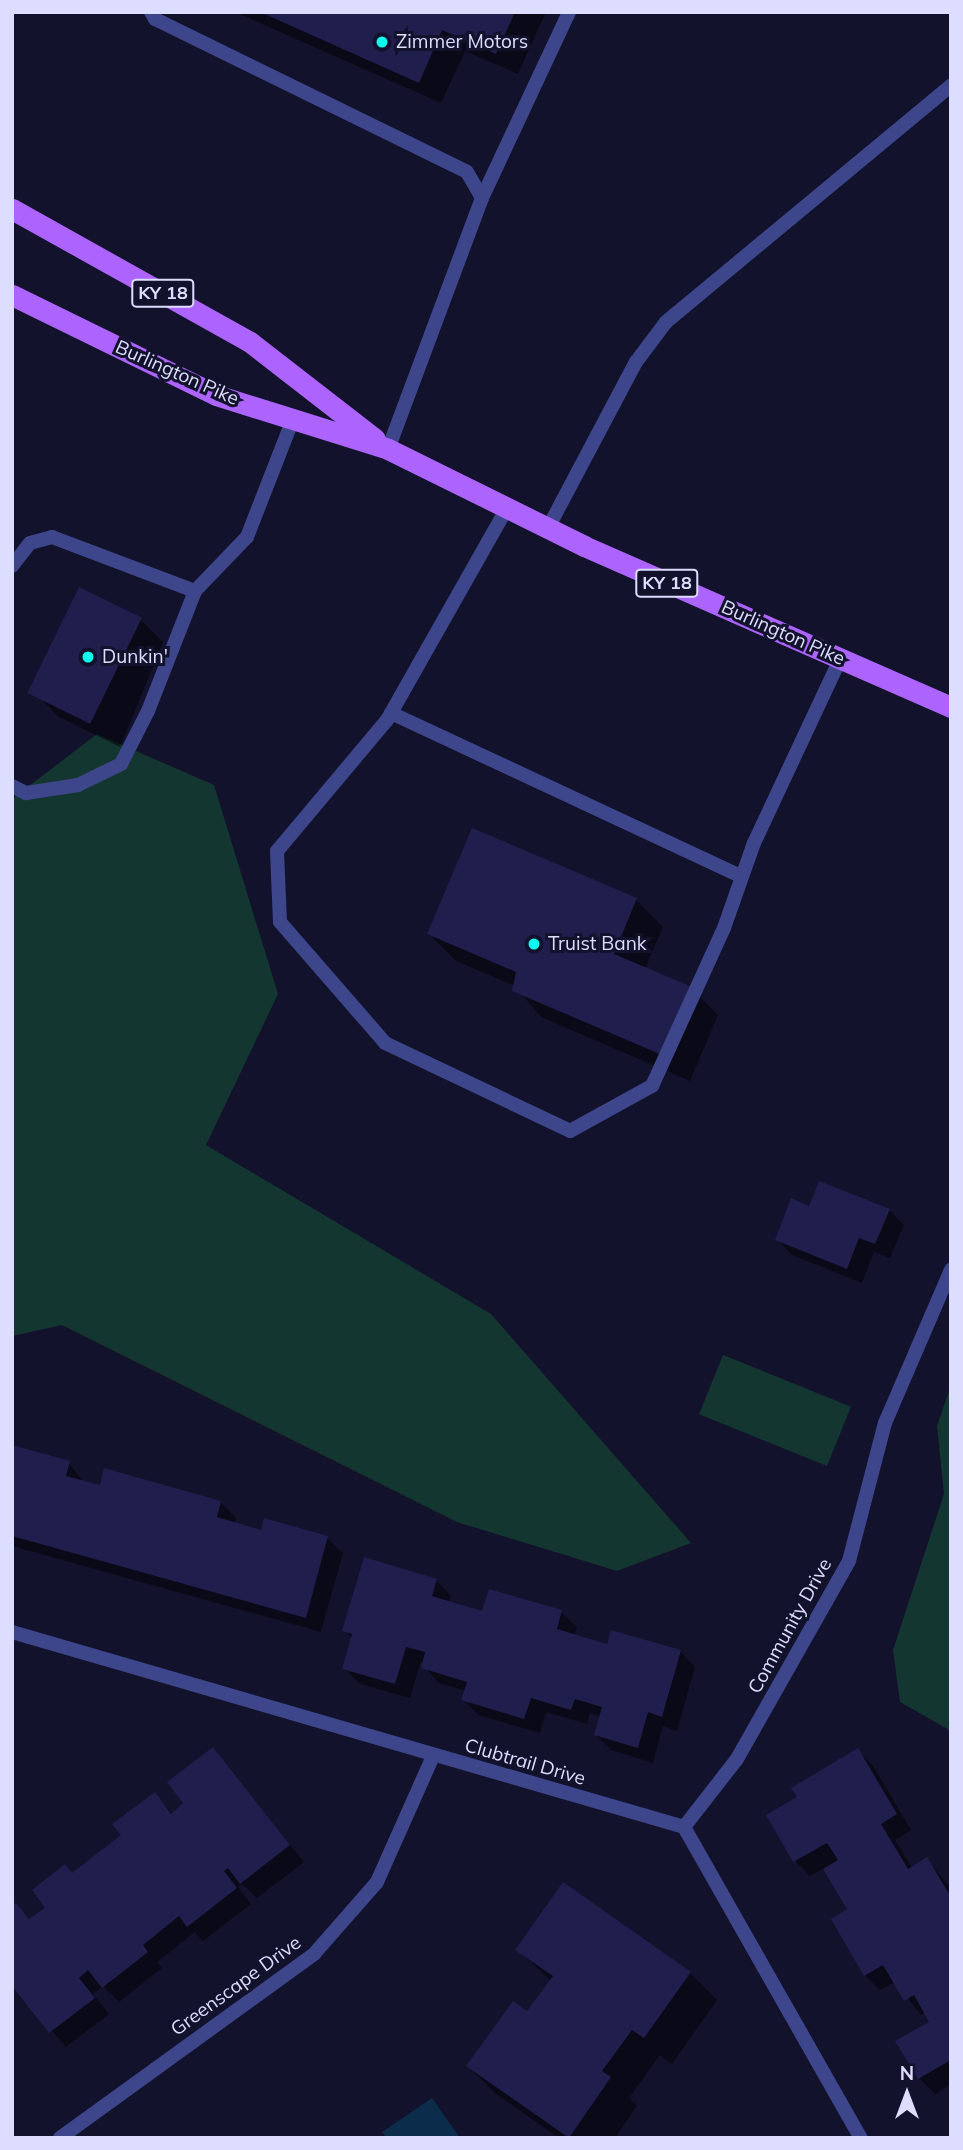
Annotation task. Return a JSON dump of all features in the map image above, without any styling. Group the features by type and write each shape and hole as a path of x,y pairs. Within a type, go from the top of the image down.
{"main road":[{"name":"Burlington Pike","path":"12,209 250,342 388,449"},
{"name":"Burlington Pike","path":"12,295 216,395 388,449 548,527 951,707"}],"street":[{"path":"152,12 155,19 467,173 482,198"},
{"path":"388,449 482,198 569,12"},
{"path":"548,527 636,362 666,323 951,85"},
{"path":"12,786 26,793 78,785 121,764 148,711 195,591 247,537 293,419"},
{"path":"507,508 391,713 277,851 280,922 385,1043 570,1131 652,1086 724,928 742,877 840,659"},
{"path":"12,566 30,543 52,537 195,591"},
{"path":"391,713 742,877"},
{"name":"Community Drive","path":"684,1827 737,1759 849,1562 885,1423 951,1270"},
{"name":"Clubtrail Drive","path":"12,1632 684,1827"},
{"name":"Greenscape Drive","path":"60,2138 314,1954 377,1882 433,1756"},
{"path":"684,1827 861,2138"}],"green space":[{"path":"97,734 214,785 278,994 206,1145 491,1314 691,1543 617,1571 457,1522 62,1325 12,1336 12,799"},
{"path":"723,1355 851,1407 827,1466 699,1414"},
{"path":"951,1385 951,1731 900,1702 893,1650 944,1494 937,1426"}],"water":[{"path":"432,2098 460,2138 387,2138 382,2132"}],"building":[{"name":"Zimmer Motors","path":"260,12 515,12 496,54 442,30 419,83"},
{"name":"Dunkin'","path":"79,587 142,618 90,724 27,693"},
{"name":"Truist Bank","path":"472,828 637,898 614,954 692,987 662,1055 512,991 516,972 427,934"},
{"path":"819,1181 890,1209 875,1244 859,1238 847,1269 775,1240 791,1198 809,1206"},
{"path":"12,1445 70,1461 66,1476 100,1485 104,1468 221,1501 217,1517 261,1530 264,1518 328,1536 306,1618 12,1536"},
{"path":"364,1557 437,1579 432,1596 482,1611 489,1589 562,1610 557,1629 607,1644 611,1630 681,1650 662,1717 648,1712 638,1748 594,1735 602,1707 575,1699 571,1710 531,1698 524,1719 461,1700 467,1682 421,1668 425,1652 406,1647 395,1684 342,1669 352,1634 342,1631"},
{"path":"213,1747 290,1845 240,1884 228,1868 224,1871 237,1888 187,1927 179,1916 143,1945 148,1952 102,1988 88,1970 79,1978 95,1998 49,2033 12,1986 12,1906 16,1903 29,1919 45,1908 32,1890 65,1864 72,1873 121,1835 112,1824 155,1792 171,1814 183,1803 167,1782"},
{"path":"858,1748 897,1814 881,1824 908,1869 927,1857 951,1897 951,2060 918,2079 895,2041 929,2022 914,1995 904,2001 883,1965 864,1976 831,1919 847,1909 823,1869 838,1860 827,1843 793,1862 766,1815 797,1797 791,1788"},
{"path":"563,1882 691,1972 644,2038 632,2030 602,2071 611,2077 569,2138 466,2066 513,2001 527,2011 553,1976 515,1950"}],"place":[{"name":"Zimmer Motors","path":"382,42"},
{"name":"Dunkin'","path":"88,657"},
{"name":"Truist Bank","path":"534,944"}]}
